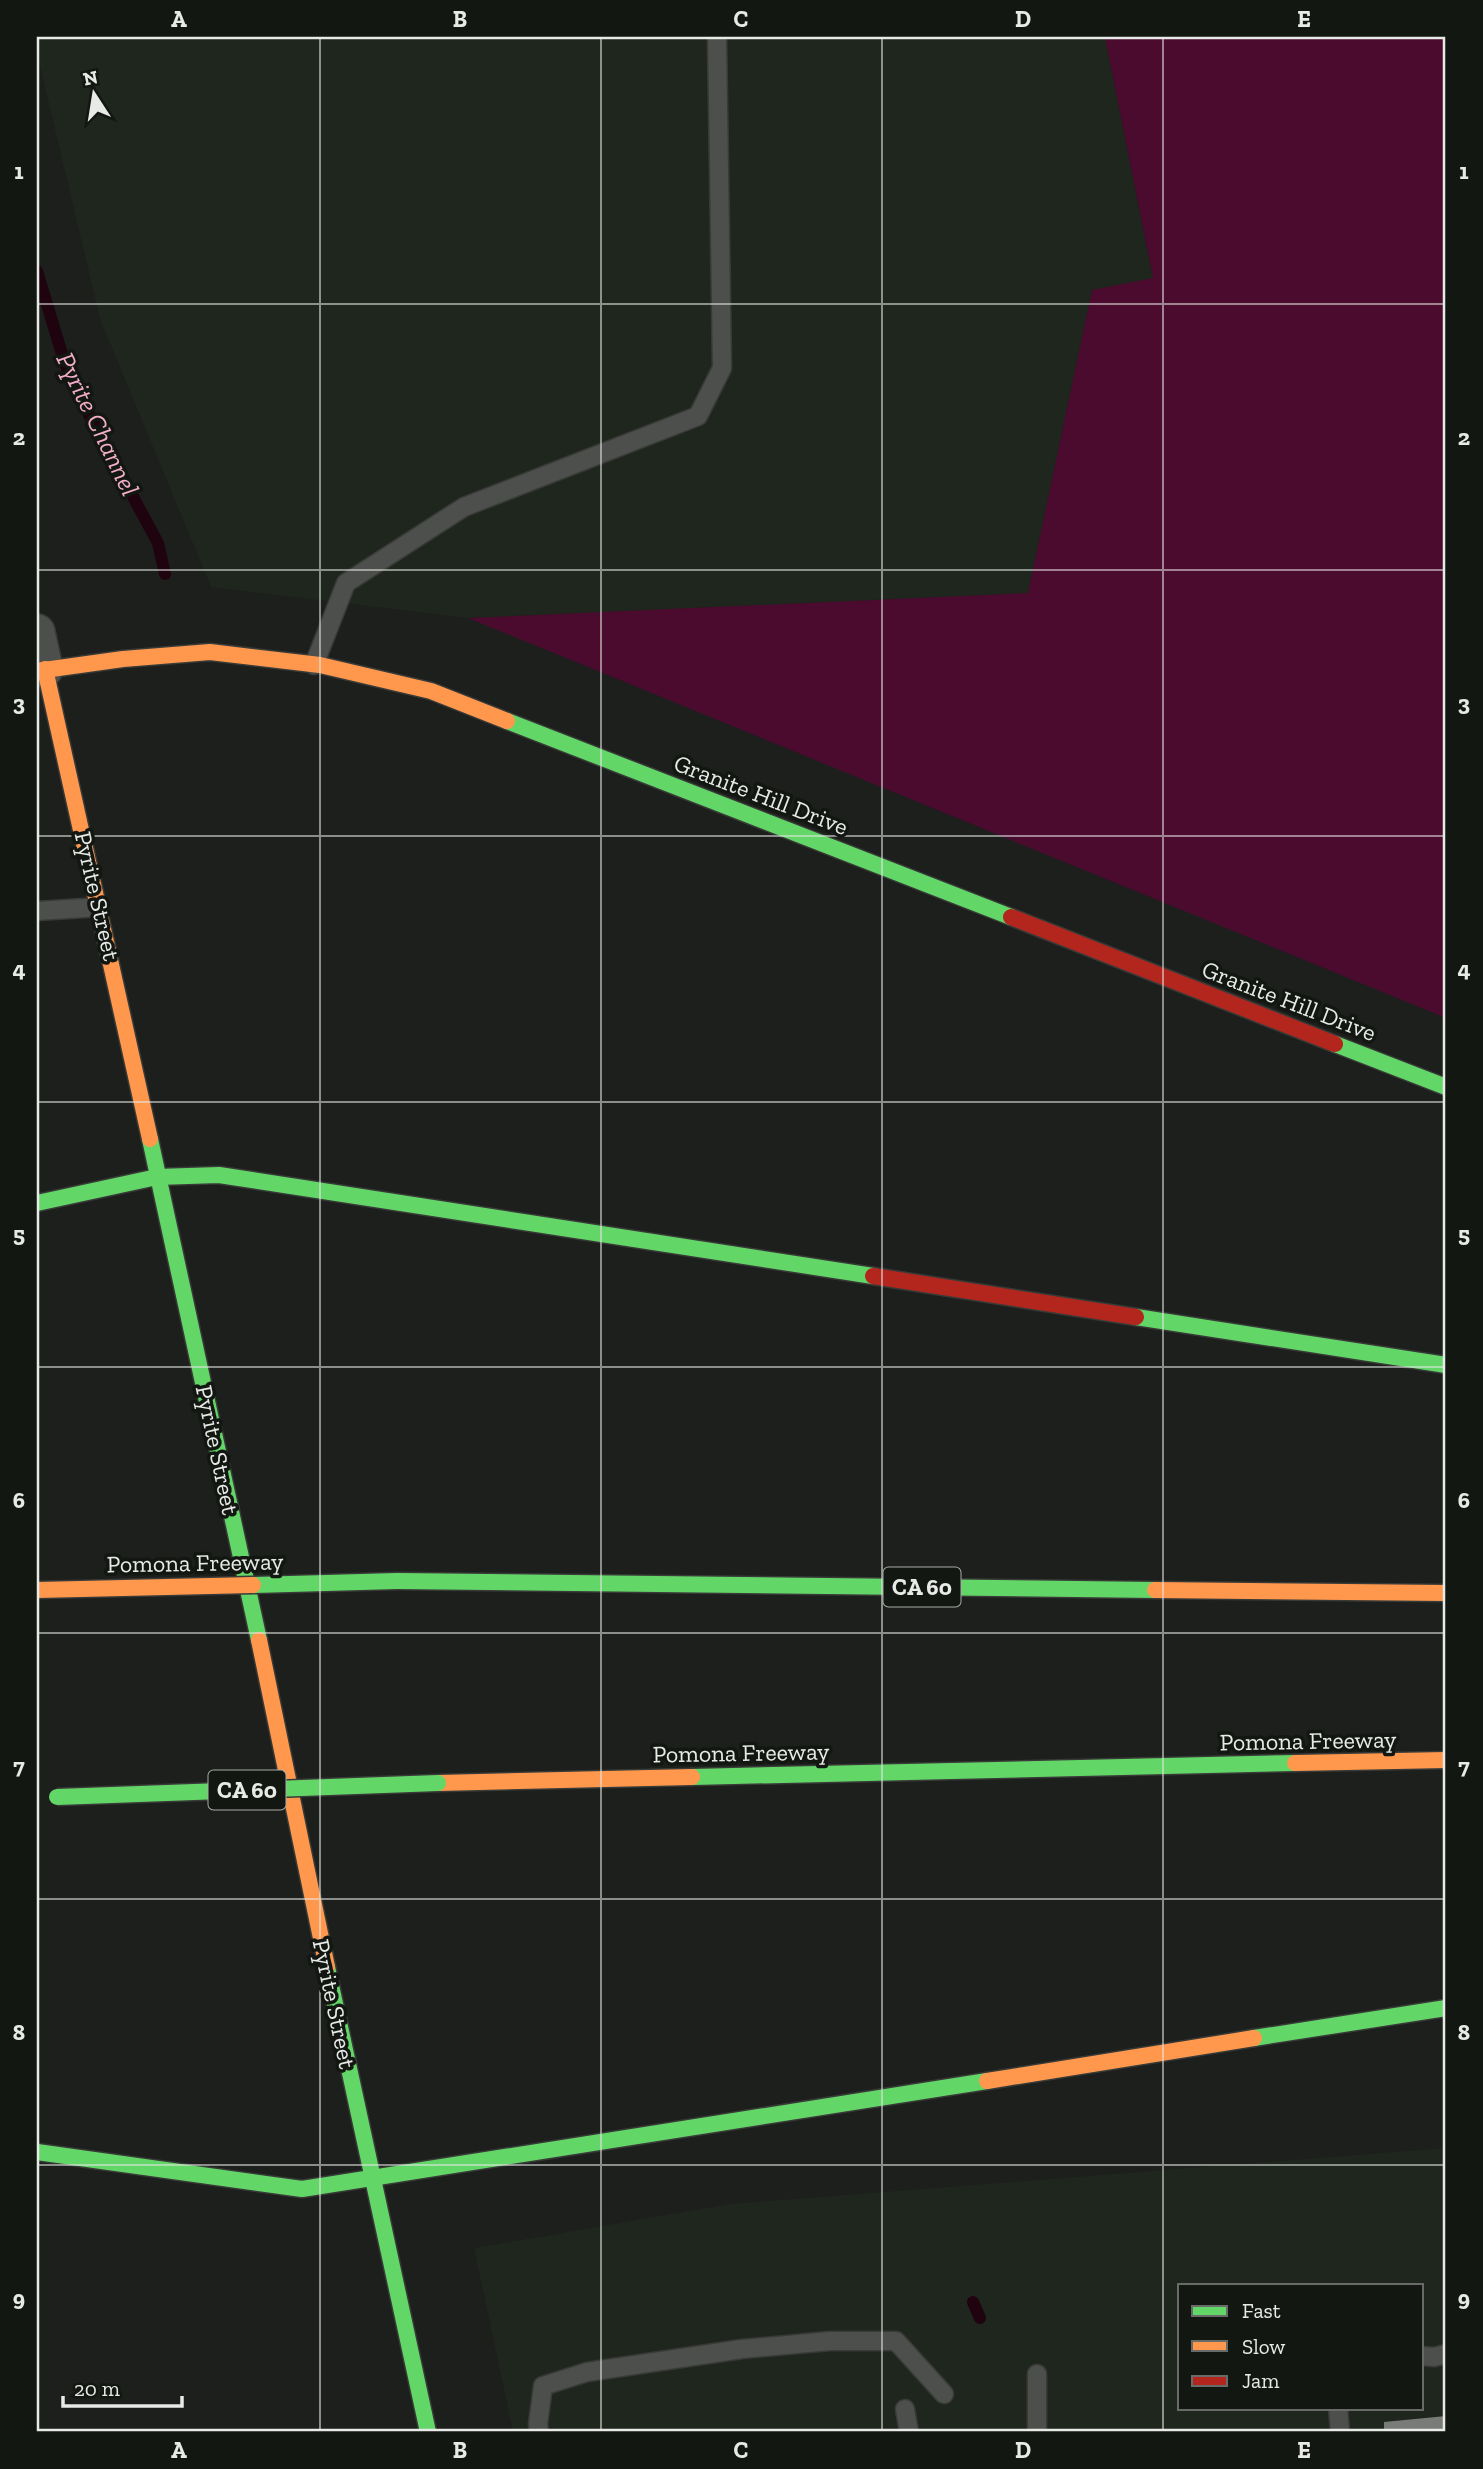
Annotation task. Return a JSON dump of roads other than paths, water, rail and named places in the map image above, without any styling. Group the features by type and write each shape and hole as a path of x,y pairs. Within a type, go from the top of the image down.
{"main road":[{"name":"Granite Hill Drive","path":"41,670 123,659 210,652 314,665 430,691 1446,1087"},
{"name":"Pyrite Street","path":"41,670 100,907 371,2178 428,2432"},
{"path":"37,1203 157,1177 219,1175 1446,1366"},
{"name":"Pomona Freeway","path":"37,1590 397,1581 1446,1593"},
{"name":"Pomona Freeway","path":"37,1797 438,1783 1446,1760"},
{"path":"37,2152 302,2189 1446,2008"}],"street":[{"name":"Pyrite Street","path":"37,632 41,670"}],"lane":[{"path":"314,665 346,583 464,508 698,416 722,368 717,37"},
{"path":"37,912 100,907"},
{"path":"539,2432 543,2386 586,2372 742,2349 830,2341 896,2341 944,2394"},
{"path":"1424,2356 1446,2354"},
{"path":"1037,2374 1037,2432"},
{"path":"905,2409 909,2432"},
{"path":"1338,2410 1339,2432"}],"waterway":[{"name":"Pyrite Channel","path":"37,271 65,364 91,419 158,543 165,574"},
{"name":"Pyrite Channel","path":"973,2302 980,2318"}]}
